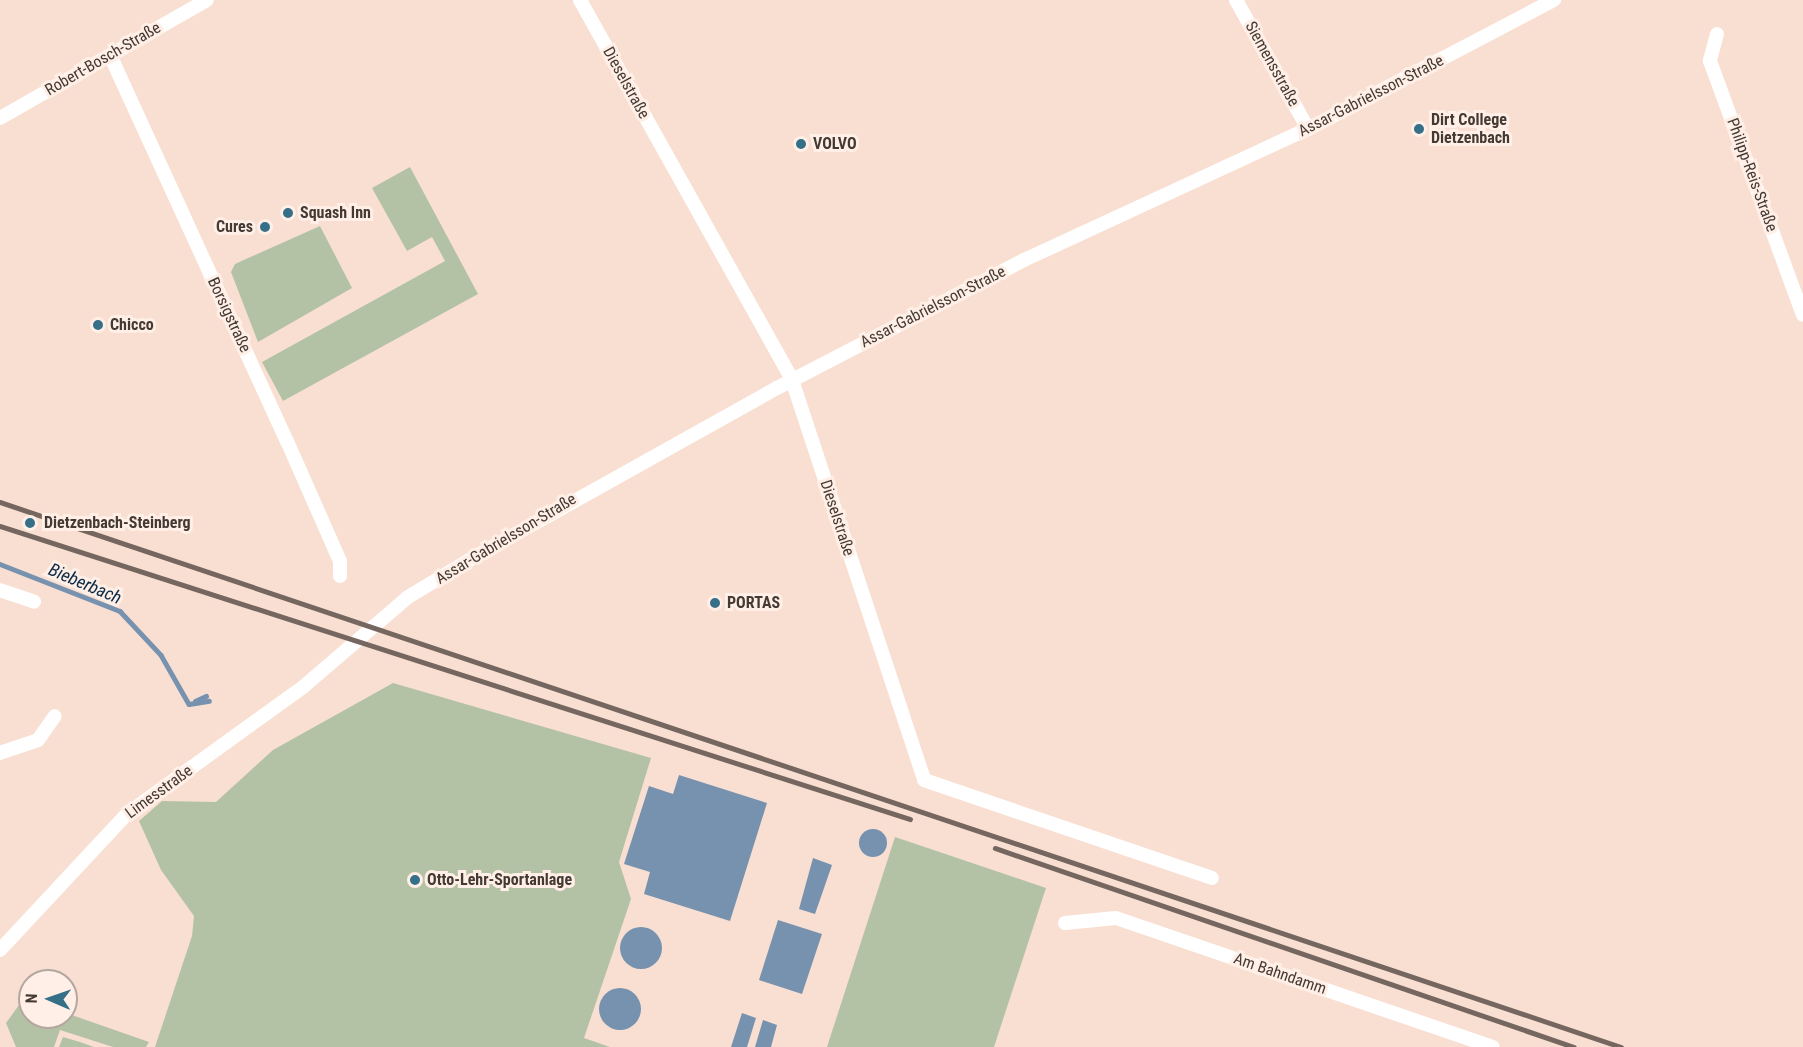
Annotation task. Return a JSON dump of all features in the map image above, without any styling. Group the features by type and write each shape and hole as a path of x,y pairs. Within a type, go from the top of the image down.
{"street":[{"name":"Robert-Bosch-Straße","path":"0,118 207,0"},
{"name":"Dieselstraße","path":"580,0 792,380 924,780 1212,878"},
{"name":"Siemensstraße","path":"1236,0 1308,129"},
{"name":"Assar-Gabrielsson-Straße","path":"336,655 408,597 478,555 792,380 1024,260 1308,129 1554,0"},
{"name":"Philipp-Reis-Straße","path":"1717,34 1710,61 1803,315"},
{"name":"Borsigstraße","path":"110,56 287,441 340,561 340,576"},
{"path":"0,590 34,602"},
{"name":"Limesstraße","path":"0,950 5,933 127,814 303,687 336,655"},
{"path":"0,753 38,740 55,716"},
{"name":"Am Bahndamm","path":"1065,923 1116,918 1492,1047"}],"green space":[{"path":"410,167 478,294 283,401 262,362 445,261 432,237 407,251 372,188"},
{"path":"320,226 352,288 258,342 231,272 235,264"},
{"name":"Otto-Lehr-Sportanlage","path":"393,683 651,758 619,862 631,899 584,1038 610,1047 155,1047 192,936 194,916 161,870 139,821 162,801 216,802 273,750"},
{"path":"895,837 1046,888 994,1047 827,1047"},
{"path":"18,1006 18,1029 78,1029 78,1017 149,1042 146,1047 113,1047 60,1030 54,1047 16,1047 6,1023"},
{"path":"63,1037 80,1042 94,1047 59,1047"}],"water":[{"path":"679,775 767,803 730,921 644,894 650,872 624,864 649,786 673,794"},
{"path":"873,829 883,833 887,843 883,853 873,857 863,853 859,843 863,833"},
{"path":"813,858 832,865 815,914 799,909"},
{"path":"778,920 822,934 802,994 759,980"},
{"path":"641,927 656,933 662,948 656,963 641,969 626,963 620,948 626,933"},
{"path":"620,988 635,994 641,1009 635,1024 620,1030 605,1024 599,1009 605,994"},
{"path":"742,1013 756,1018 747,1047 731,1047"},
{"path":"763,1020 777,1025 771,1047 755,1047"}],"waterway":[{"name":"Bieberbach","path":"0,564 120,611 161,655 189,704"},
{"path":"195,701 206,696"},
{"path":"189,704 209,701"}],"railway":[{"path":"0,502 1621,1047"},
{"path":"0,526 910,819"},
{"path":"995,848 1574,1047"}],"place":[{"name":"Dirt College Dietzenbach","path":"1419,129"},
{"name":"VOLVO","path":"801,144"},
{"name":"Squash Inn","path":"288,213"},
{"name":"Cures","path":"265,227"},
{"name":"Chicco","path":"98,325"},
{"name":"Dietzenbach-Steinberg","path":"30,523"},
{"name":"PORTAS","path":"715,603"},
{"name":"Otto-Lehr-Sportanlage","path":"415,880"}]}
